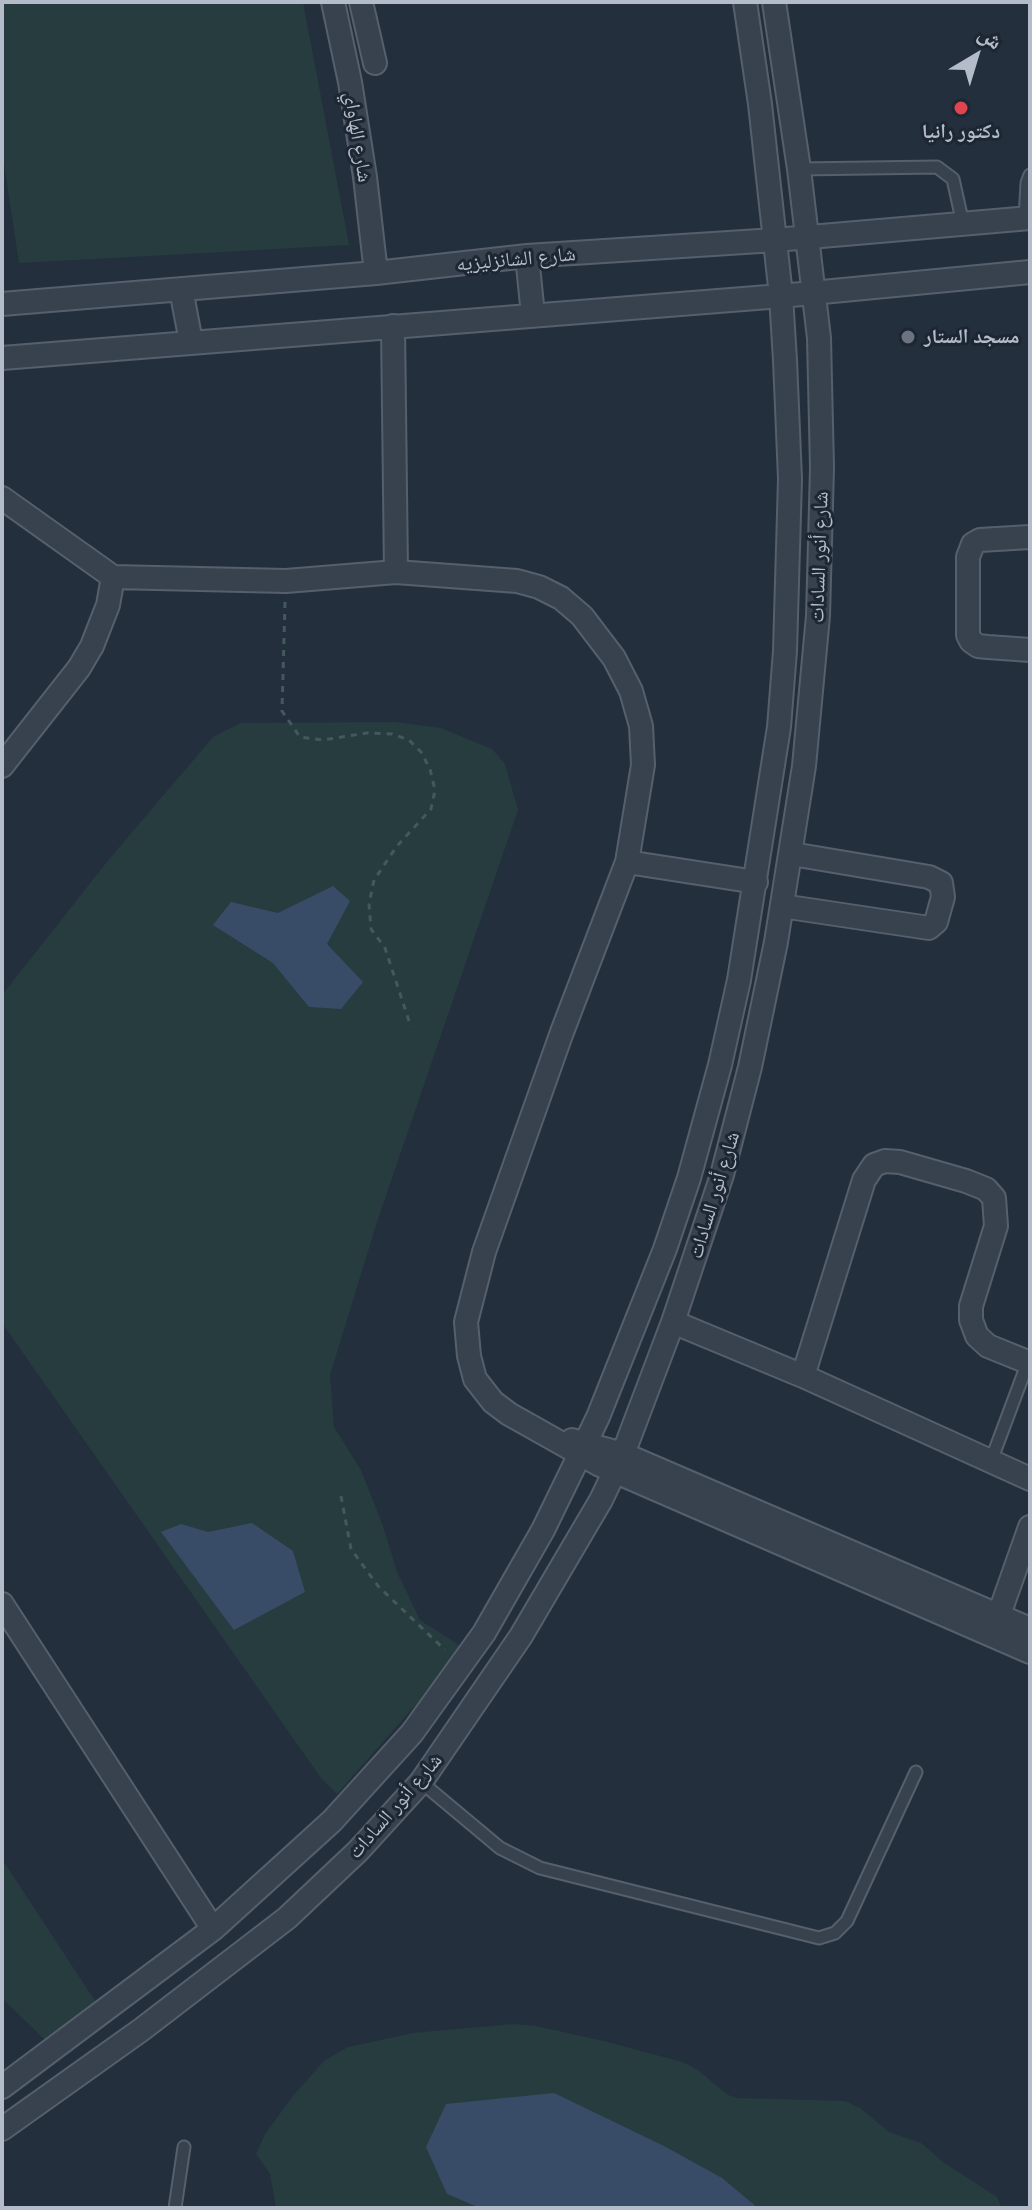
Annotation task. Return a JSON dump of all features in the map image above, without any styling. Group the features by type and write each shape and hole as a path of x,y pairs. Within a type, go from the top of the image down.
{"street":[{"name":"شارع أنور السادات","path":"2,2087 213,1929 301,1850 387,1763 462,1665 517,1578 583,1449 647,1297 689,1178 720,1065 739,980 779,727 788,580 790,479 781,296 760,104 745,2"},
{"name":"شارع أنور السادات","path":"3,2127 141,2030 287,1918 358,1851 421,1782 521,1636 619,1463 673,1322 725,1162 750,1067 782,906 804,766 819,586 822,468 815,293 774,2"},
{"path":"334,7 362,4 375,63"},
{"name":"شارع الهاواي","path":"334,7 365,177 376,273"},
{"path":"341,40 368,32"},
{"name":"شارع الشانزليزيه","path":"2,304 376,273 527,256 775,240 1027,218"},
{"path":"527,256 533,315"},
{"path":"2,358 781,296 1030,272"},
{"path":"181,289 191,342"},
{"path":"393,326 396,572"},
{"path":"2,498 113,577 286,581 396,572 517,581 561,598 582,616 620,669 631,691 641,726 643,765 627,862 562,1032 484,1252 466,1322 475,1379 501,1408 551,1437 619,1463 995,1625 1030,1652"},
{"path":"1030,537 980,540 973,544 968,557 968,635 971,641 978,646 1030,650"},
{"path":"2,766 79,668 92,646 108,605 113,577"},
{"path":"782,906 929,928 936,922 943,897 941,883 929,877 792,854"},
{"path":"627,862 756,882"},
{"path":"803,1376 864,1180 868,1171 885,1161 900,1162 966,1181 986,1189 994,1198 996,1226 971,1306 971,1320 977,1336 988,1346 1029,1363"},
{"path":"673,1322 803,1376 1030,1479"},
{"path":"995,1625 1030,1527"},
{"path":"2,1604 213,1929"},
{"path":"995,1625 1030,1629"}],"lane":[{"path":"799,169 937,167 953,179 963,224"},
{"path":"1027,218 1027,183 1030,175"},
{"path":"991,1461 1029,1363"},
{"path":"421,1782 488,1839 525,1863 819,1938 835,1933 847,1921 916,1772"},
{"path":"175,2208 184,2147"}],"path":[{"path":"286,581 282,711 300,737 323,740 367,733 392,734 409,740 421,752 430,769 435,790 431,809 397,846 374,880 369,904 371,929 385,948 411,1027"},
{"path":"341,1496 351,1549 378,1586 462,1665"}],"green space":[{"path":"2,2 303,2 349,245 19,263 2,150"},
{"path":"394,722 441,728 492,749 505,764 518,810 377,1222 330,1375 334,1427 361,1470 397,1572 420,1620 465,1649 337,1794 321,1778 2,1323 2,995 110,858 213,737 241,723"},
{"path":"2,1859 99,2007 48,2043 2,1998"},
{"path":"513,2024 604,2041 682,2062 698,2070 728,2095 737,2098 845,2101 860,2108 889,2132 921,2143 943,2162 997,2197 1002,2208 276,2208 270,2174 256,2154 265,2134 325,2060 348,2047 413,2033"}],"water":[{"path":"333,886 350,901 327,944 363,982 341,1009 309,1007 273,963 213,925 231,902 278,913"},
{"path":"252,1523 293,1551 305,1592 234,1630 161,1532 181,1524 208,1532"},
{"path":"554,2093 722,2178 758,2208 480,2208 447,2194 426,2147 446,2104"}],"place":[{"name":"دكتور رانيا","path":"961,108"},
{"name":"مسجد الستار","path":"908,337"}]}
